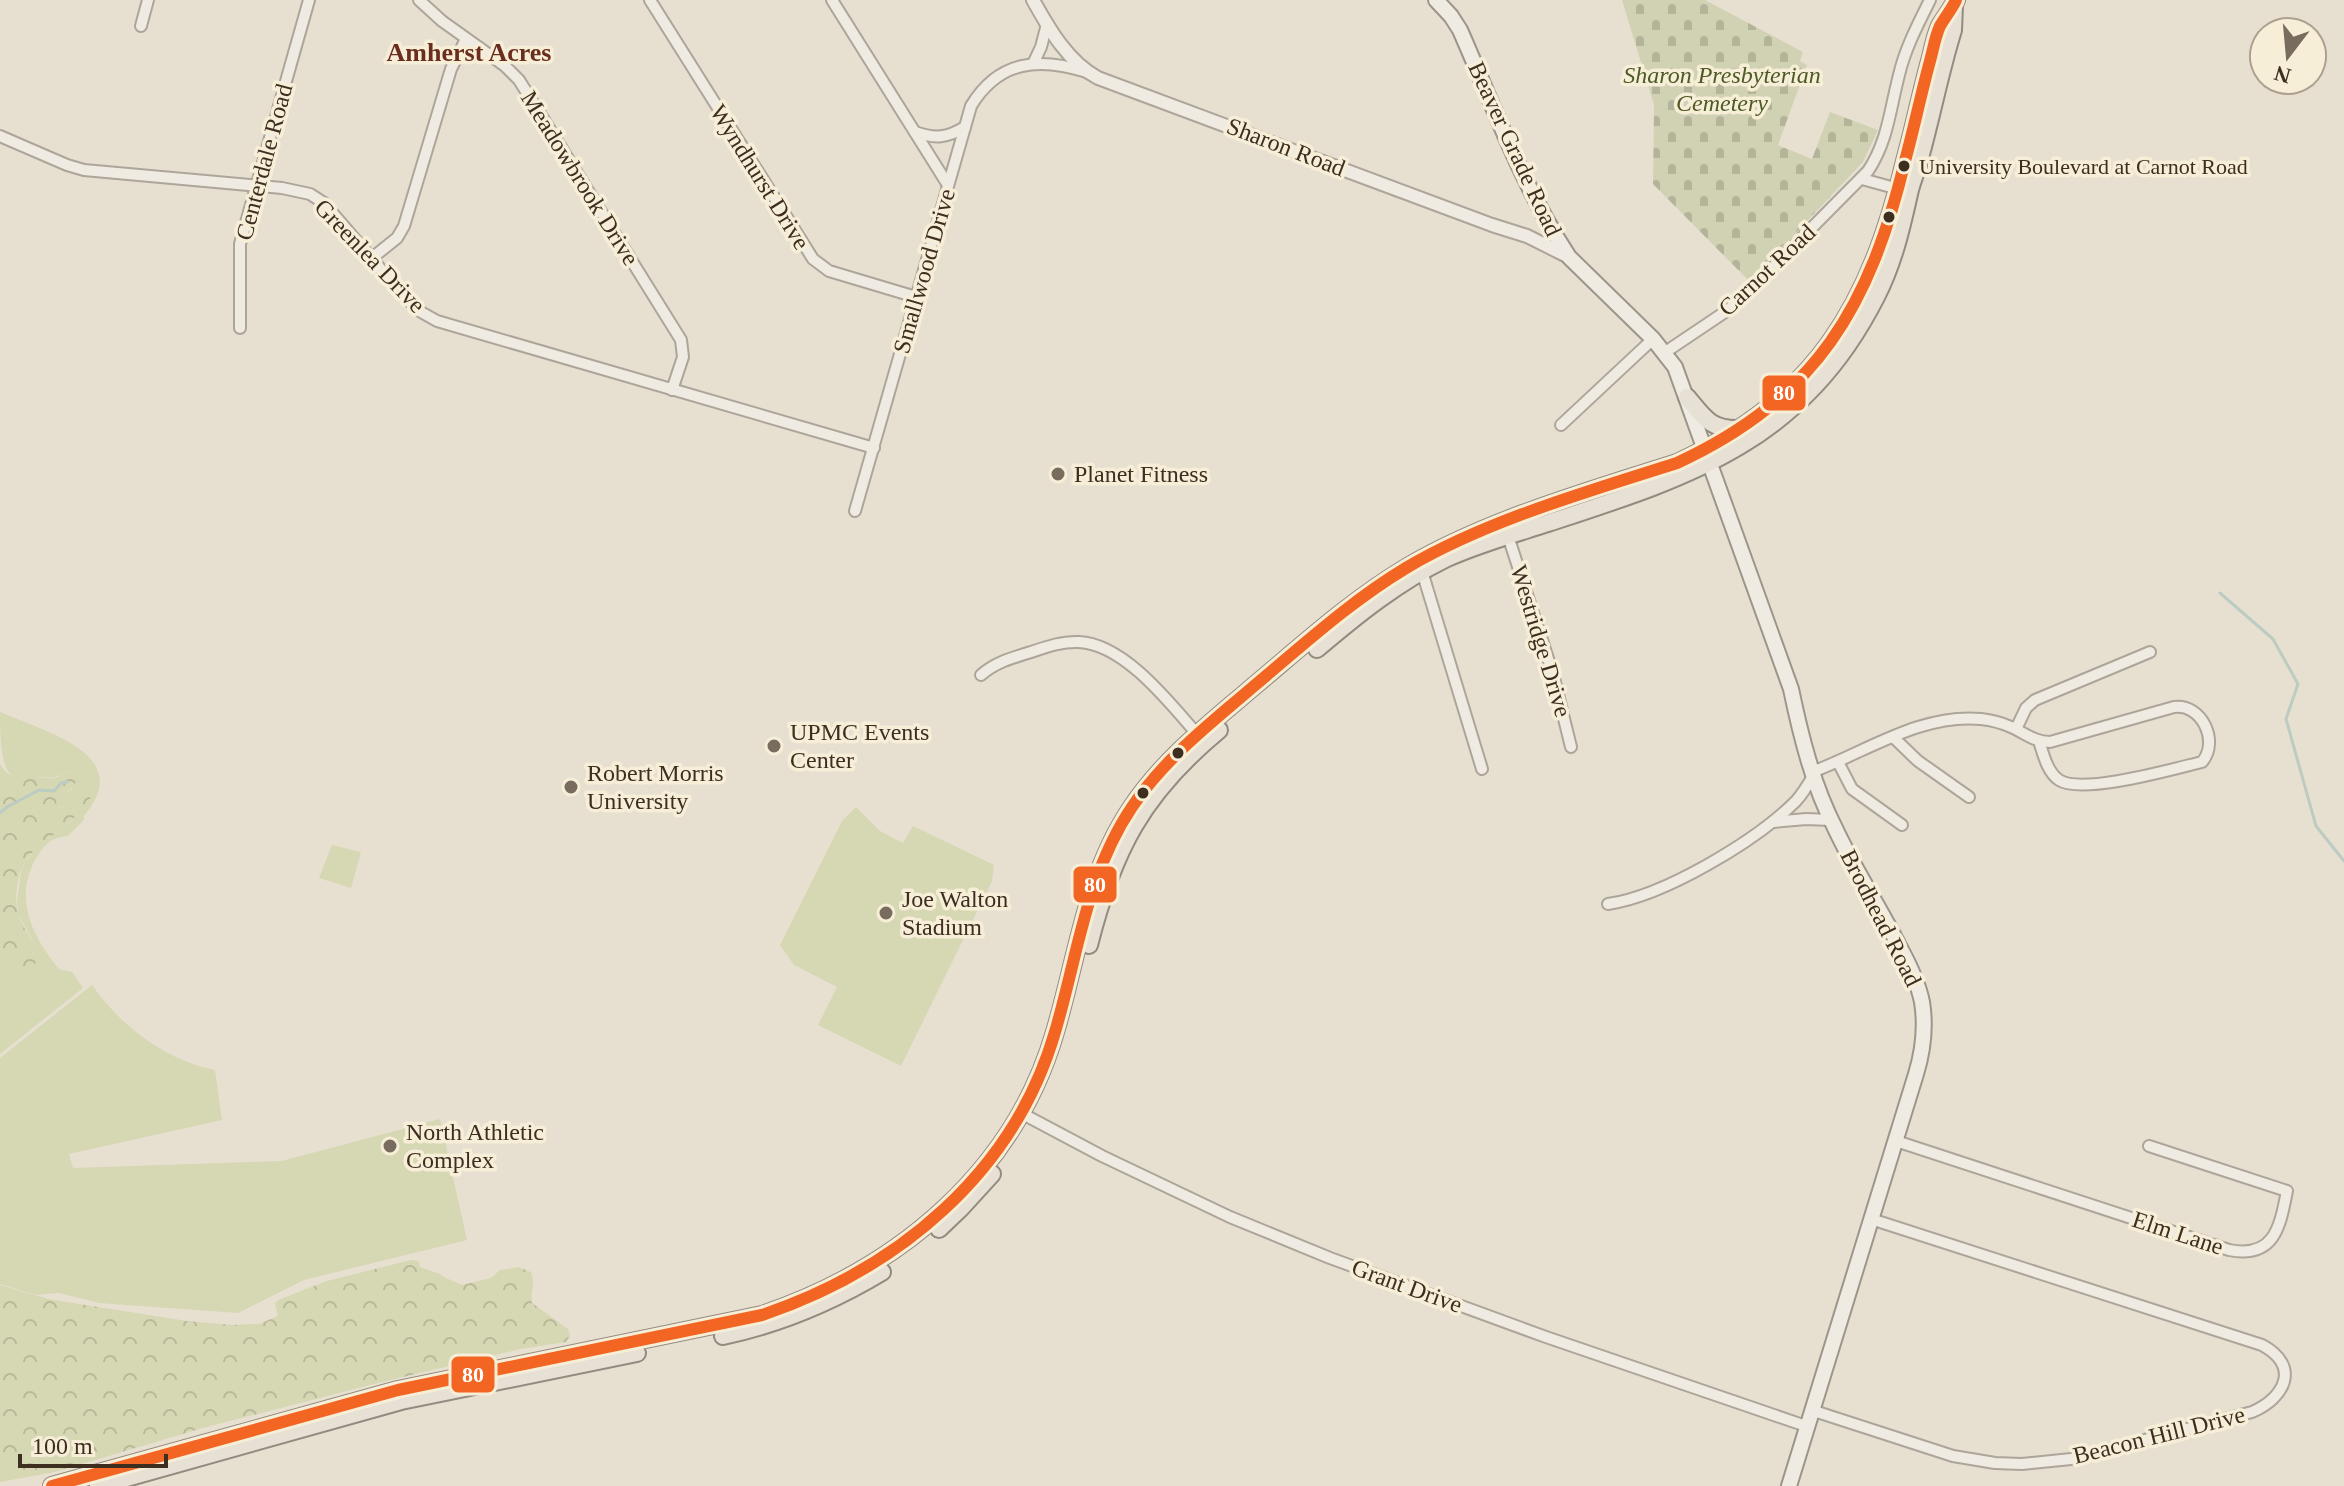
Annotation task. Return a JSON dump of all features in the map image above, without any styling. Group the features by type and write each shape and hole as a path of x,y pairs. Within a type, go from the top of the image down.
{"main road":[{"name":"Beaver Grade Road","path":"1436,0 1460,30 1525,180 1569,257 1653,339 1675,367 1707,457"},
{"path":"98,1486 401,1401 742,1332 808,1311 857,1287 942,1226 996,1169 1050,1077 1065,1038 1105,885 1121,848 1148,804 1170,776 1208,740 1421,566 1666,483 1707,457 1768,409 1815,361 1838,332 1861,294 1904,191 1953,30 1955,2"},
{"path":"52,1486 398,1390 739,1321 817,1295 873,1265 919,1232 960,1193 1025,1116 1049,1051 1088,903 1110,844 1143,791 1172,757 1365,595 1497,524 1677,463 1707,457 1755,438 1776,422 1812,389 1841,355 1864,319 1883,284 1898,241 1904,191"},
{"path":"1687,397 1714,426 1739,429"},
{"name":"Brodhead Road","path":"1707,457 1791,689 1813,774 1831,820 1918,985 1924,1026 1923,1050 1789,1486"}],"street":[{"path":"141,26 148,0"},
{"name":"Centerdale Road","path":"240,328 240,244 309,0"},
{"name":"Meadowbrook Drive","path":"419,0 515,75 678,333 683,345 683,357 672,390"},
{"name":"Wyndhurst Drive","path":"650,0 813,259 829,271 916,297"},
{"path":"832,0 948,185"},
{"name":"Sharon Road","path":"1033,0 1066,51 1089,73 1527,236 1569,257"},
{"name":"Carnot Road","path":"1664,353 1728,310 1862,179 1883,145 1902,64 1930,0"},
{"path":"1033,64 1047,24"},
{"path":"372,258 397,238 404,226 448,77 466,39"},
{"name":"Smallwood Drive","path":"855,511 971,106 990,82 1011,69 1033,64 1057,65 1089,73"},
{"path":"915,132 941,137 965,127"},
{"name":"Greenlea Drive","path":"0,136 84,170 301,191 324,203 403,295 421,312 437,321 874,448"},
{"path":"1862,179 1904,191"},
{"path":"1561,425 1653,339"},
{"name":"Westridge Drive","path":"1508,536 1553,674 1571,747"},
{"path":"1421,566 1482,769"},
{"path":"981,675 993,664 1043,647 1079,642 1102,647 1131,665 1197,734"},
{"path":"2016,729 2026,708 2035,700 2150,652"},
{"path":"1608,904 1640,896 1688,875 1771,822 1797,800 1813,774 1919,728 1958,719 1990,721 2016,729 2039,741 2055,741 2179,706 2189,708 2200,716 2209,747 2202,762 2114,781 2073,785 2058,780 2051,772 2039,741"},
{"path":"1893,737 1918,761 1969,797"},
{"path":"1838,762 1852,789 1902,825"},
{"path":"1771,822 1831,820"},
{"name":"Grant Drive","path":"1025,1116 1230,1217 1330,1258 1806,1426"},
{"name":"Elm Lane","path":"1896,1141 2229,1250 2245,1252 2259,1249 2275,1235 2287,1191 2149,1146"},
{"name":"Beacon Hill Drive","path":"1811,1410 1953,1456 2022,1464 2071,1459 2252,1412 2272,1402 2282,1387 2281,1361 2262,1345 1871,1219"}],"green space":[{"name":"Sharon Presbyterian Cemetery","path":"1622,0 1705,0 1803,52 1800,61 1807,65 1778,145 1812,159 1830,112 1878,130 1863,162 1748,280 1653,184 1654,105"},
{"path":"0,712 79,748 93,762 99,777 97,795 83,817 85,819 68,836 52,840 42,850 29,875 26,890 29,918 42,945 59,969 72,972 83,988 0,1054 0,963 4,974 32,955 36,947 18,914 21,872 37,848 75,818 91,782 72,803 56,807 56,800 72,789 69,771 50,778 13,776 3,758"},
{"path":"0,764 14,776 28,774 54,778 69,772 78,774 73,786 56,800 57,807 72,803 91,782 93,792 80,812 34,851 24,864 17,886 17,908 36,947 32,955 36,963 26,972 8,977 0,963"},
{"name":"Joe Walton Stadium","path":"856,807 880,831 903,843 913,826 994,865 992,881 901,1066 818,1025 837,987 794,965 780,945 842,821"},
{"path":"332,845 361,852 351,888 319,878"},
{"name":"North Athletic Complex","path":"92,985 116,1014 146,1039 179,1058 215,1070 222,1120 69,1154 73,1168 282,1161 440,1119 467,1240 304,1280 238,1313 99,1303 59,1293 36,1295 0,1284 0,1058"},
{"path":"411,1260 419,1261 420,1267 462,1285 491,1278 500,1270 518,1267 531,1272 532,1303 568,1329 570,1336 566,1342 521,1349 378,1383 203,1428 55,1472 0,1482 0,1285 48,1299 187,1321 259,1324 278,1316 275,1304 278,1300 327,1281"}],"waterway":[{"path":"2220,593 2273,639 2298,684 2286,719 2316,826 2344,861"},
{"path":"0,813 39,790 54,791 61,783 67,782"}],"transit line":[{"name":"80","path":"52,1486 398,1390 762,1315 812,1295 859,1271 904,1242 944,1209 980,1171 1011,1129 1036,1083 1055,1032 1093,888 1116,833 1145,789 1189,742 1328,624 1406,568 1503,522 1677,463 1726,437 1767,409 1801,377 1830,342 1854,303 1874,260 1891,213 1937,35 1956,0"}],"place":[{"name":"University Boulevard at Carnot Road","path":"1904,166"},
{"name":"Planet Fitness","path":"1058,474"},
{"name":"UPMC Events Center","path":"774,746"},
{"name":"Robert Morris University","path":"571,787"},
{"name":"Joe Walton Stadium","path":"886,913"},
{"name":"North Athletic Complex","path":"390,1146"}],"district":[{"name":"Amherst Acres","path":"469,52"}]}
